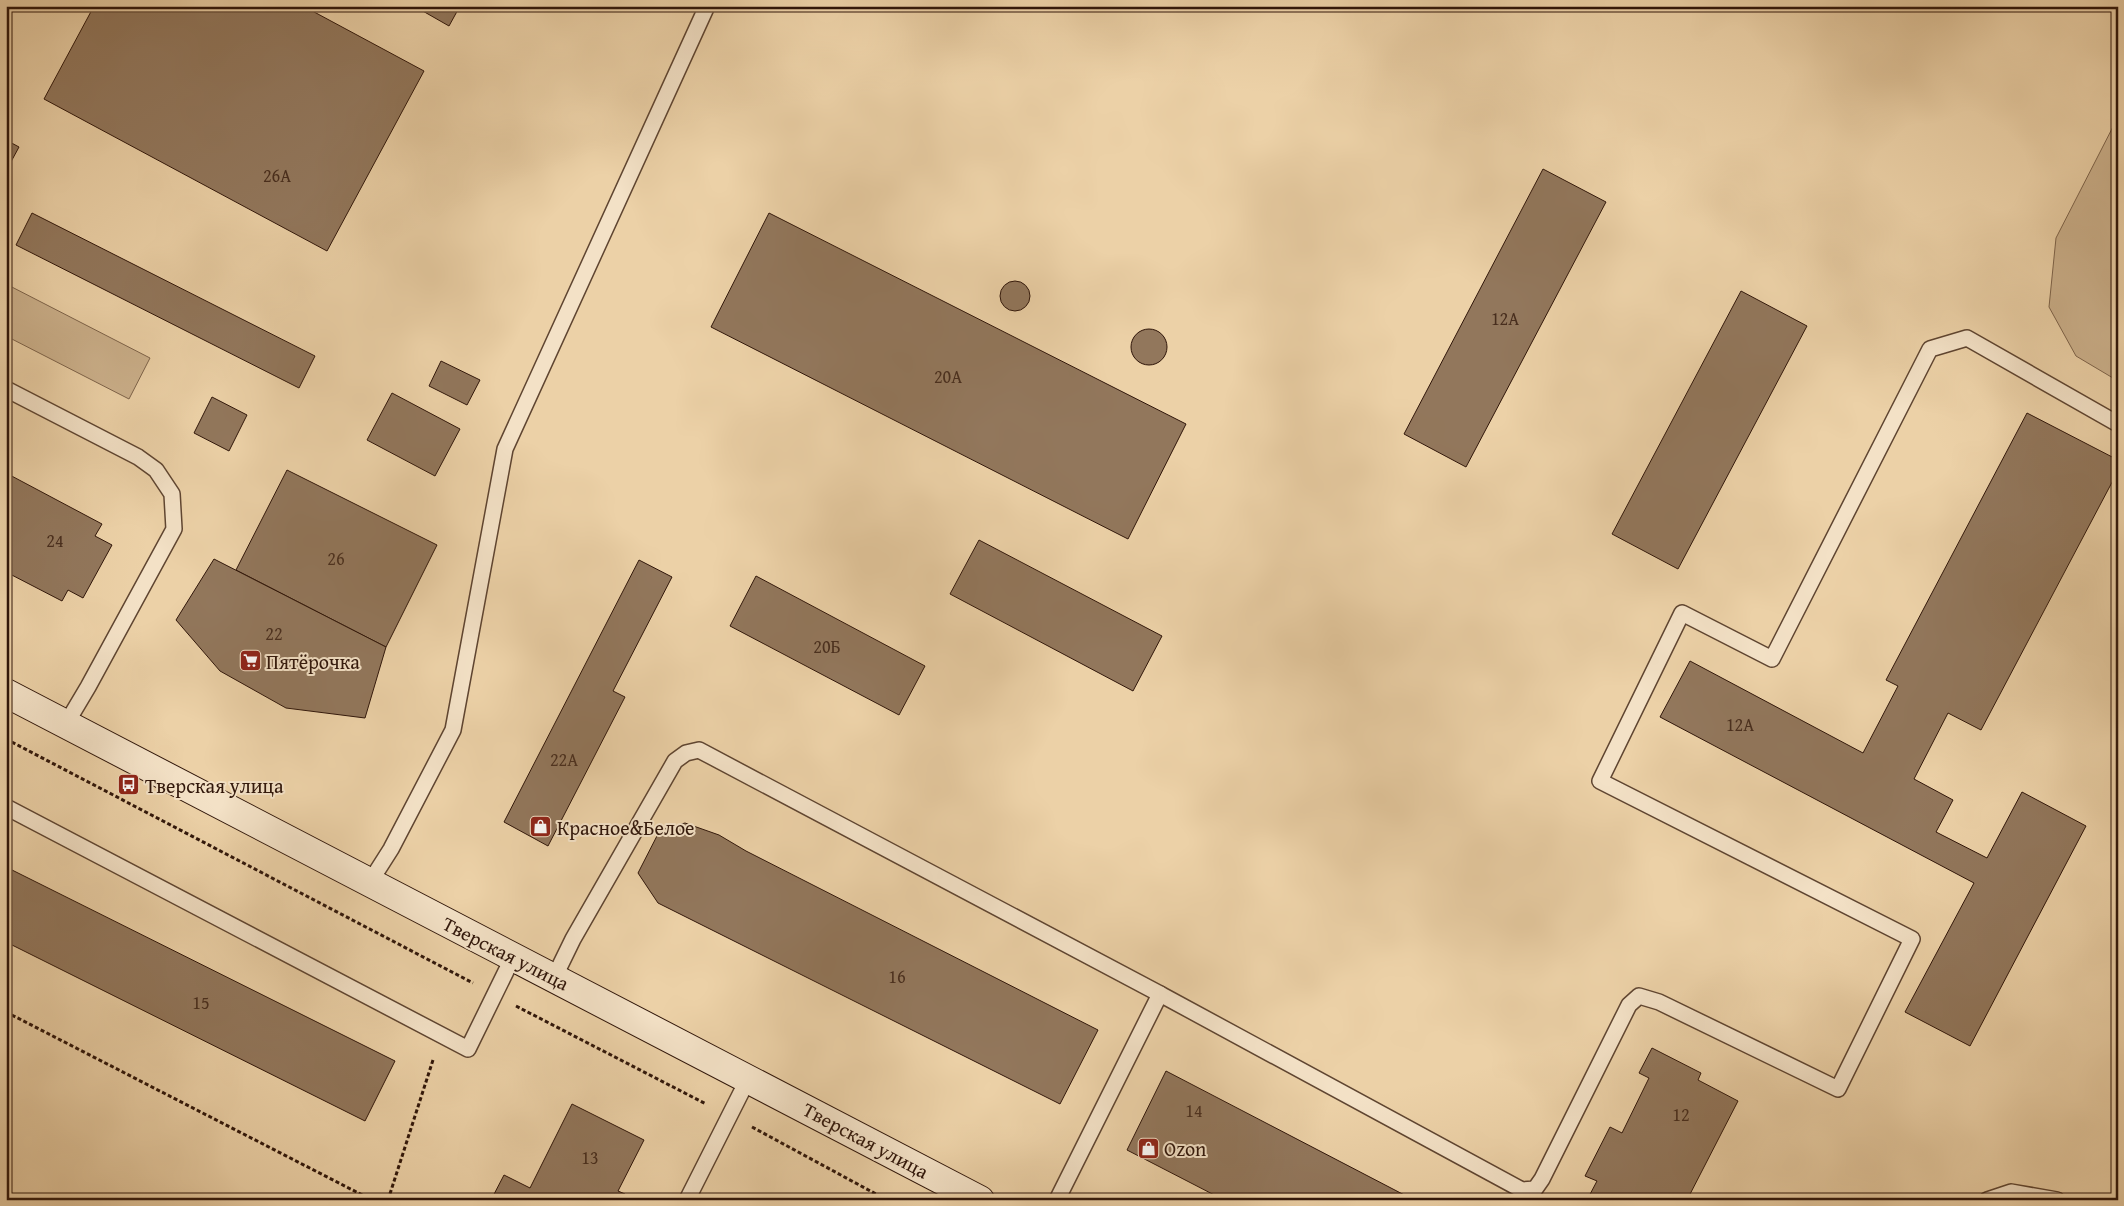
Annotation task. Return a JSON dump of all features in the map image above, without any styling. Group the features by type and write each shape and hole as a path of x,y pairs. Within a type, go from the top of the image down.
{"main road":[{"name":"Тверская улица","path":"6,693 980,1200"}],"lane":[{"path":"370,882 390,849 453,730 505,448 708,6"},
{"path":"554,978 674,761 686,753 698,750 1160,994 1522,1190 1535,1189 1542,1179 1628,1005 1638,996 1659,1002 1838,1089 1912,939 1600,781 1682,613 1772,659 1930,349 1967,338 2118,424"},
{"path":"6,389 138,457 156,470 172,494 174,529 66,724"},
{"path":"6,807 468,1049 514,957"},
{"path":"1057,1200 1160,994"},
{"path":"688,1200 748,1079"},
{"path":"1987,1200 2011,1192 2058,1200"}],"path":[{"path":"6,739 887,1200"},
{"path":"6,1012 372,1200"},
{"path":"388,1200 441,1035"}],"shaded area":[{"path":"2118,117 2118,381 2076,356 2049,307 2056,238"},
{"path":"6,284 150,358 129,399 6,336"}],"building":[{"path":"94,6 303,6 424,71 327,251 44,99"},
{"path":"414,6 460,6 449,26"},
{"path":"6,140 19,147 6,171"},
{"path":"1543,169 1606,202 1466,467 1404,434"},
{"path":"32,213 315,356 299,388 16,245"},
{"path":"769,213 1186,424 1128,539 711,327"},
{"path":"1015,281 1026,285 1030,296 1026,307 1015,311 1004,307 1000,296 1004,285"},
{"path":"1741,291 1807,326 1678,569 1612,534"},
{"path":"1149,329 1156,330 1162,334 1166,340 1166,354 1162,360 1156,364 1149,365 1142,364 1136,360 1132,354 1131,347 1132,340 1136,334 1142,330"},
{"path":"441,361 480,380 467,405 429,386"},
{"path":"392,393 460,429 435,476 367,440"},
{"path":"212,397 247,415 229,451 194,433"},
{"path":"2027,413 2118,460 2118,471 1981,730 1948,713 1914,779 1953,800 1936,832 1987,858 2022,792 2086,826 1970,1046 1905,1012 1974,883 1660,717 1690,661 1863,753 1898,686 1886,680"},
{"path":"287,470 437,545 386,647 236,570"},
{"path":"6,473 102,524 95,536 112,545 83,598 68,590 62,601 6,572"},
{"path":"979,540 1162,636 1133,691 950,594"},
{"path":"214,559 386,647 365,718 286,708 220,671 176,620"},
{"path":"639,560 672,577 613,691 625,697 548,846 504,822"},
{"path":"756,576 925,666 899,715 730,626"},
{"path":"685,823 719,835 746,851 1098,1030 1060,1104 658,903 638,873 660,830"},
{"path":"6,867 395,1061 365,1121 6,942"},
{"path":"1652,1048 1701,1073 1698,1080 1738,1101 1687,1200 1587,1200 1597,1181 1585,1176 1610,1127 1622,1133 1649,1078 1639,1073"},
{"path":"1166,1071 1414,1200 1224,1200 1127,1150"},
{"path":"572,1104 644,1140 618,1191 625,1194 623,1200 491,1200 504,1175 530,1188"}],"place":[{"name":"Пятёрочка","path":"250,661"},
{"name":"Тверская улица","path":"129,785"},
{"name":"Красное&Белое","path":"541,827"},
{"name":"Ozon","path":"1148,1148"}]}
